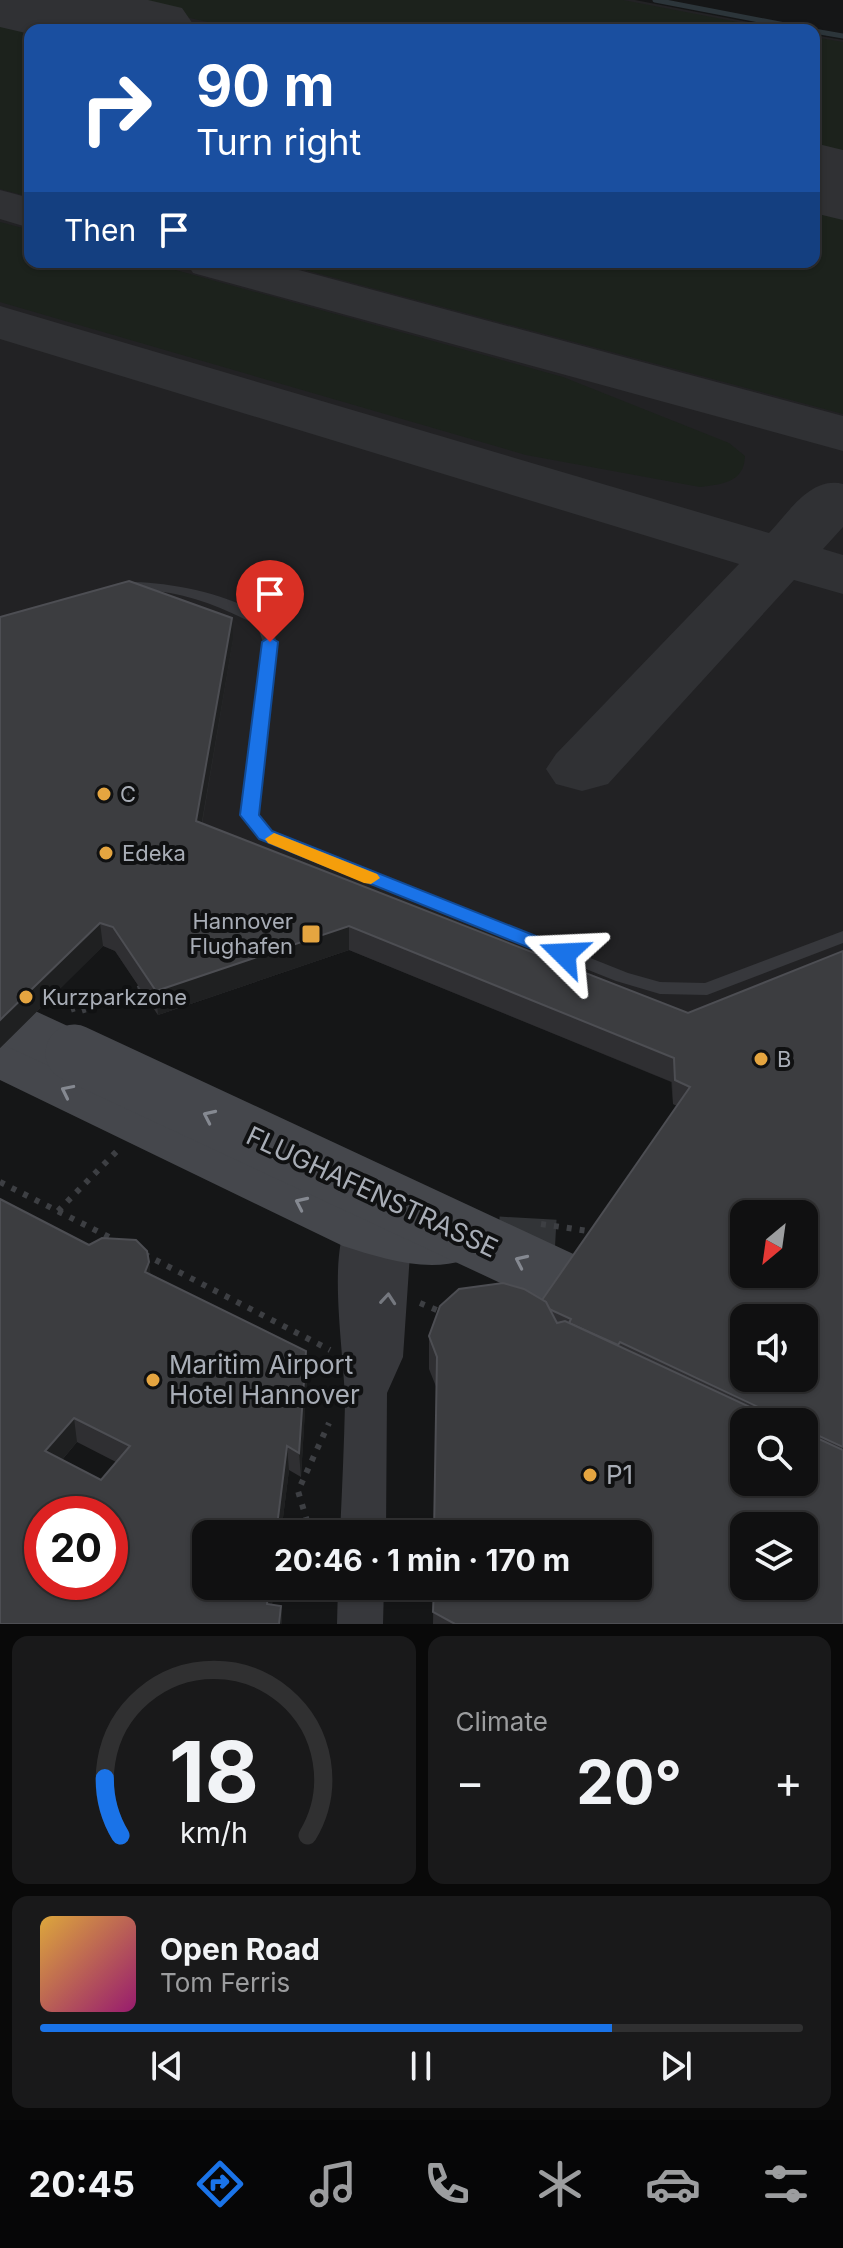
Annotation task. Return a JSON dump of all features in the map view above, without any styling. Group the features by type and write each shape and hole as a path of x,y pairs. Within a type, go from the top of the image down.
{"main road":[{"name":"FLUGHAFENSTRASSE","path":"3,1053 376,1235 446,1245"},
{"name":"FLUGHAFENSTRASSE","path":"3,1053 654,1324"}],"street":[{"path":"362,1520 350,1408 382,1357 376,1235"},
{"path":"360,1624 361,1600"}],"lane":[{"path":"100,592 141,584 172,587 239,610 263,623 270,642 249,815 265,835 622,977 660,988 707,989 843,937"}],"path":[{"path":"150,984 152,988 68,1014 150,984"},
{"path":"58,1211 127,1141"},
{"path":"0,1182 122,1243"},
{"path":"134,1249 334,1352"},
{"path":"405,1297 457,1318"},
{"path":"307,1520 298,1491 350,1408"}],"shaded area":[{"path":"0,0 635,0 759,24 24,24 24,268 820,268 820,36 843,40 843,1176 673,1104 671,1082 349,950 158,1015 115,951 0,900"},
{"path":"107,0 623,0 748,24 217,24"},
{"path":"0,19 24,24 24,195 0,189"},
{"path":"820,38 843,42 843,159 820,154"},
{"path":"820,205 843,211 843,414 297,268 820,268"},
{"path":"0,222 24,228 24,268 169,268 563,377 729,443 745,456 744,465 741,472 730,480 700,487 526,455 0,302"}],"building":[{"path":"129,581 232,618 196,821 688,1013 843,951 843,1447 818,1435 818,1408 760,1408 620,1342 618,1345 569,1323 571,1319 549,1309 542,1300 690,1087 675,1080 674,1058 349,926 156,991 113,927 100,923 0,1020 0,617"},
{"path":"0,1199 89,1245 102,1238 136,1240 147,1251 149,1262 145,1272 306,1351 299,1453 287,1446 278,1520 192,1520 192,1600 267,1600 267,1604 281,1606 279,1624 0,1624","holes":["74,1418 130,1446 101,1480 45,1451"]},
{"name":"P1","path":"503,1283 524,1289 546,1302 557,1323 565,1321 752,1408 730,1408 730,1496 818,1496 818,1438 843,1450 843,1624 455,1624 433,1612 433,1600 652,1600 652,1520 434,1520 437,1357 429,1336 440,1306 459,1289"}],"waterway":[{"path":"655,0 780,24"},
{"path":"820,32 843,36"}],"taxiway":[{"path":"0,204 24,211"},
{"path":"233,268 843,434"},
{"path":"0,322 781,556"},
{"path":"781,556 834,500"},
{"path":"582,769 781,556"},
{"path":"781,556 843,575"}],"runway":[{"path":"11,0 119,24"},
{"path":"820,179 843,185"}],"tunnel":[{"path":"498,1245 568,1249 730,1318"}],"slow traffic":[{"path":"274,839 371,878"}],"place":[{"name":"C","path":"104,794"},
{"name":"Edeka","path":"106,853"},
{"name":"Hannover Flughafen","path":"311,934"},
{"name":"Kurzparkzone","path":"26,997"},
{"name":"B","path":"761,1059"},
{"name":"Maritim Airport Hotel Hannover","path":"153,1380"},
{"name":"P1","path":"590,1475"}],"route":[{"path":"270,642 249,815 265,835 564,954"}]}
